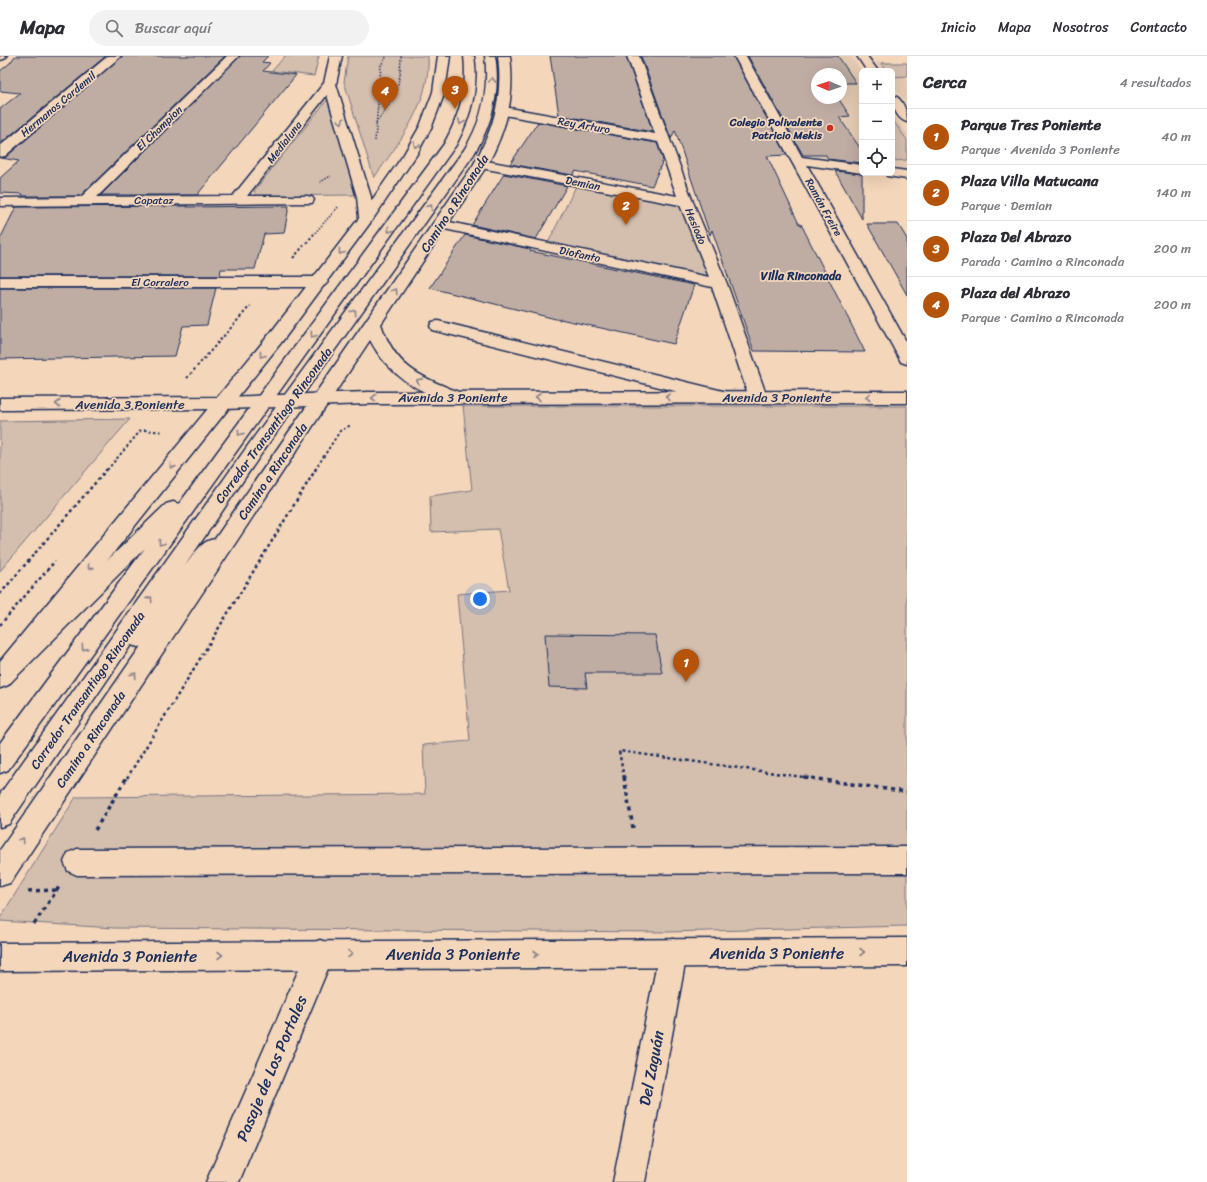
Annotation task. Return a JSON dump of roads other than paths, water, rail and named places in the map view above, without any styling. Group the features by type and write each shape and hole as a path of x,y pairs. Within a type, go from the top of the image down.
{"street":[{"name":"Hermanos Cardemil","path":"0,153 115,56"},
{"name":"El Champion","path":"84,201 233,56"},
{"name":"Medialuna","path":"237,200 330,84 336,56"},
{"path":"0,678 320,282 413,150 425,128 436,102 443,77 444,56"},
{"name":"Camino a Rinconada","path":"0,872 481,164 495,138 504,111 507,79 504,56"},
{"name":"Hesiodo","path":"633,56 686,202 719,284 758,397"},
{"name":"Ramón Freire","path":"740,56 907,358"},
{"name":"Medialuna","path":"330,84 364,197 366,217"},
{"name":"Rey Arturo","path":"504,111 664,139"},
{"path":"797,160 859,169"},
{"name":"Demian","path":"481,164 686,202"},
{"path":"895,173 907,175"},
{"name":"Capataz","path":"0,202 308,200"},
{"name":"Diofanto","path":"440,224 719,284"},
{"name":"El Corralero","path":"0,282 320,282"},
{"path":"373,324 380,347 397,368 415,380 455,397"},
{"path":"438,326 723,397"},
{"name":"Avenida 3 Poniente","path":"0,404 223,403 321,399 455,397 907,397"},
{"path":"77,862 907,860"},
{"name":"Avenida 3 Poniente","path":"7,957 320,954 907,952"},
{"name":"Del Zaguán","path":"629,1182 673,953"},
{"name":"Pasaje de Los Portales","path":"222,1182 320,954"}],"lane":[{"name":"Corredor Transantiago Rinconada","path":"0,762 217,467 450,145 464,114 468,99 471,81 468,56"},
{"name":"Corredor Transantiago Rinconada","path":"0,815 290,400 457,170 478,137 487,109 492,86 492,66 490,56"},
{"path":"862,56 871,68"},
{"path":"895,102 907,118"},
{"name":"Corredor Transantiago Rinconada","path":"0,678 217,467"},
{"name":"Corredor Transantiago Rinconada","path":"22,782 269,475"}],"place":[{"name":"Plaza Del Abrazo","path":"455,109"},
{"name":"Plaza del Abrazo","path":"385,110"},
{"name":"Colegio Polivalente Patricio Mekis","path":"830,128"},
{"name":"Plaza Villa Matucana","path":"626,225"},
{"name":"Parque Tres Poniente","path":"686,682"}],"district":[{"name":"Villa Rinconada","path":"801,276"}]}
